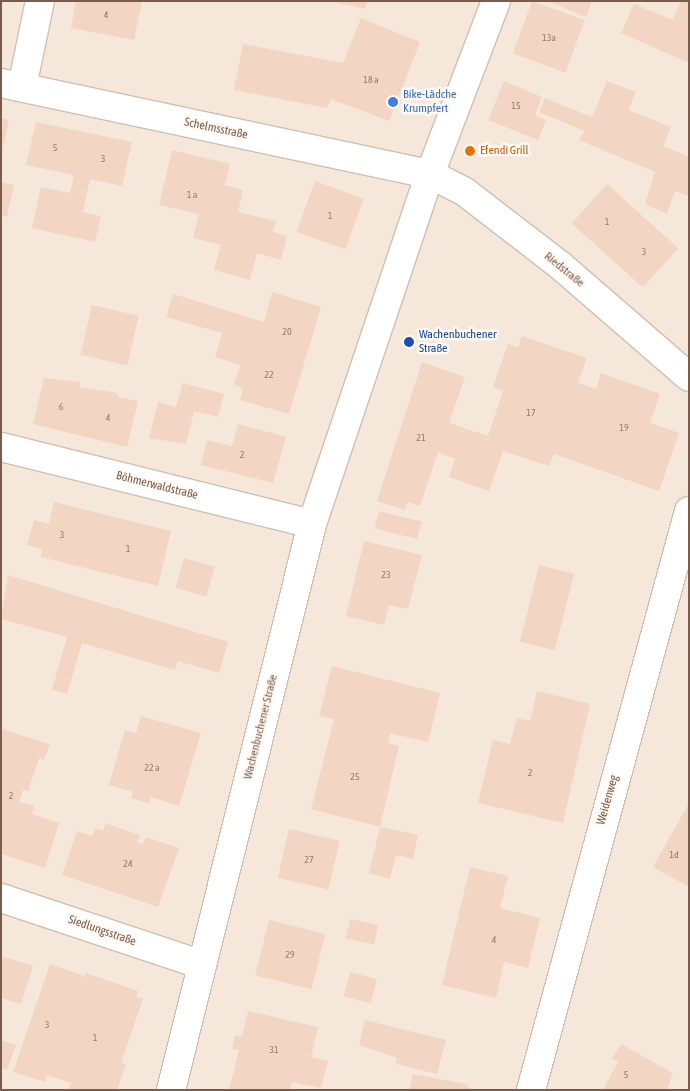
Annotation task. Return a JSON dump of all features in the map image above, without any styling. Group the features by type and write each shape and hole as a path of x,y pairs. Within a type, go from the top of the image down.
{"street":[{"path":"11,85 40,1"},
{"name":"Wachenbuchener Straße","path":"171,1090 312,524 430,174 496,1"},
{"name":"Schelmsstraße","path":"11,85 430,174"},
{"name":"Riedstraße","path":"430,174 465,192 561,266 689,377"},
{"name":"Böhmerwaldstraße","path":"1,447 312,524"},
{"name":"Weidenweg","path":"531,1090 689,511"},
{"name":"Siedlungsstraße","path":"1,898 202,965"}],"shaded area":[{"path":"1,1 689,1 689,1090 1,1090"}],"building":[{"path":"76,1 142,1 134,40 71,28"},
{"path":"329,1 367,1 365,9"},
{"path":"532,1 585,20 565,73 513,54"},
{"path":"548,1 592,1 586,17"},
{"path":"681,1 689,1 689,63 621,33 634,4 673,20"},
{"path":"361,18 420,42 389,121 331,99 327,108 234,90 243,44 343,63"},
{"path":"504,81 542,97 535,115 546,120 538,140 488,120"},
{"path":"607,81 636,92 628,110 671,127 663,146 689,157 689,196 675,191 667,214 645,204 655,172 579,140 585,131 539,112 545,98 592,117"},
{"path":"1,118 9,120 2,153 1,152"},
{"path":"36,122 132,142 122,186 90,179 83,212 101,216 95,242 32,228 41,187 70,193 74,175 26,165"},
{"path":"172,150 230,164 225,185 243,190 238,212 276,221 273,232 287,236 281,260 257,253 250,280 214,270 221,245 193,238 199,214 159,205"},
{"path":"315,181 364,199 345,250 297,232"},
{"path":"1,182 14,185 7,217 1,216"},
{"path":"607,184 678,248 643,288 572,223"},
{"path":"272,292 321,307 289,414 240,400 243,388 234,385 240,365 215,357 222,333 166,317 173,294 264,322"},
{"path":"92,305 139,316 127,365 81,355"},
{"path":"522,336 587,358 578,383 596,389 601,373 660,394 650,423 679,433 659,491 554,454 549,466 503,451 489,491 449,477 455,459 438,452 420,506 407,502 405,510 377,501 422,362 465,377 449,423 488,436 503,391 493,387 508,344 518,347"},
{"path":"44,378 80,382 79,387 118,393 118,397 138,401 127,447 33,424"},
{"path":"183,383 224,394 218,417 194,411 186,444 149,438 158,402 176,407"},
{"path":"238,424 286,437 273,483 201,465 207,440 232,446"},
{"path":"54,502 171,531 158,586 41,557 42,549 27,545 34,520 49,524"},
{"path":"379,511 422,522 417,539 375,528"},
{"path":"364,541 422,555 408,609 389,605 384,625 346,616"},
{"path":"184,558 215,567 206,597 175,588"},
{"path":"539,565 574,574 555,650 520,642"},
{"path":"8,575 228,642 219,673 178,661 175,670 82,643 67,694 52,690 67,637 1,619"},
{"path":"332,666 440,693 428,742 390,733 388,743 399,746 380,827 311,809 334,719 319,716"},
{"path":"537,691 590,704 563,823 478,803 493,740 510,744 517,718 530,721"},
{"path":"141,716 201,733 179,806 151,797 149,803 131,798 133,792 109,785 125,730 136,733"},
{"path":"1,729 50,744 44,760 39,758 28,791 23,790 19,802 34,806 32,814 59,823 45,868 1,854"},
{"path":"689,803 689,887 653,867"},
{"path":"105,823 140,835 137,842 143,844 146,837 179,848 158,907 62,875 77,831 92,836 95,828 103,831"},
{"path":"380,827 418,835 413,859 396,855 390,879 369,873"},
{"path":"289,829 340,841 328,889 278,878"},
{"path":"470,867 508,876 500,908 540,918 528,968 504,962 496,998 442,985"},
{"path":"350,919 378,925 374,945 346,939"},
{"path":"269,920 325,934 311,989 255,975"},
{"path":"1,956 33,966 21,1004 1,998"},
{"path":"50,964 82,975 81,979 86,973 138,991 136,997 143,999 121,1063 126,1064 117,1090 68,1090 71,1083 47,1075 45,1082 13,1072"},
{"path":"350,972 377,979 371,1003 344,996"},
{"path":"248,1011 318,1027 311,1057 328,1061 321,1088 292,1082 290,1090 229,1090 239,1050 232,1049 235,1035 242,1037"},
{"path":"365,1020 446,1040 437,1074 396,1064 397,1058 359,1045"},
{"path":"1,1040 16,1045 7,1070 1,1068"},
{"path":"621,1044 673,1073 667,1090 603,1090 618,1062 612,1059"},
{"path":"413,1074 466,1084 472,1090 409,1090"}],"place":[{"name":"Bike-Lädche Krumpfert","path":"393,102"},
{"name":"Efendi Grill","path":"470,151"},
{"name":"Wachenbuchener Straße","path":"409,342"}]}
